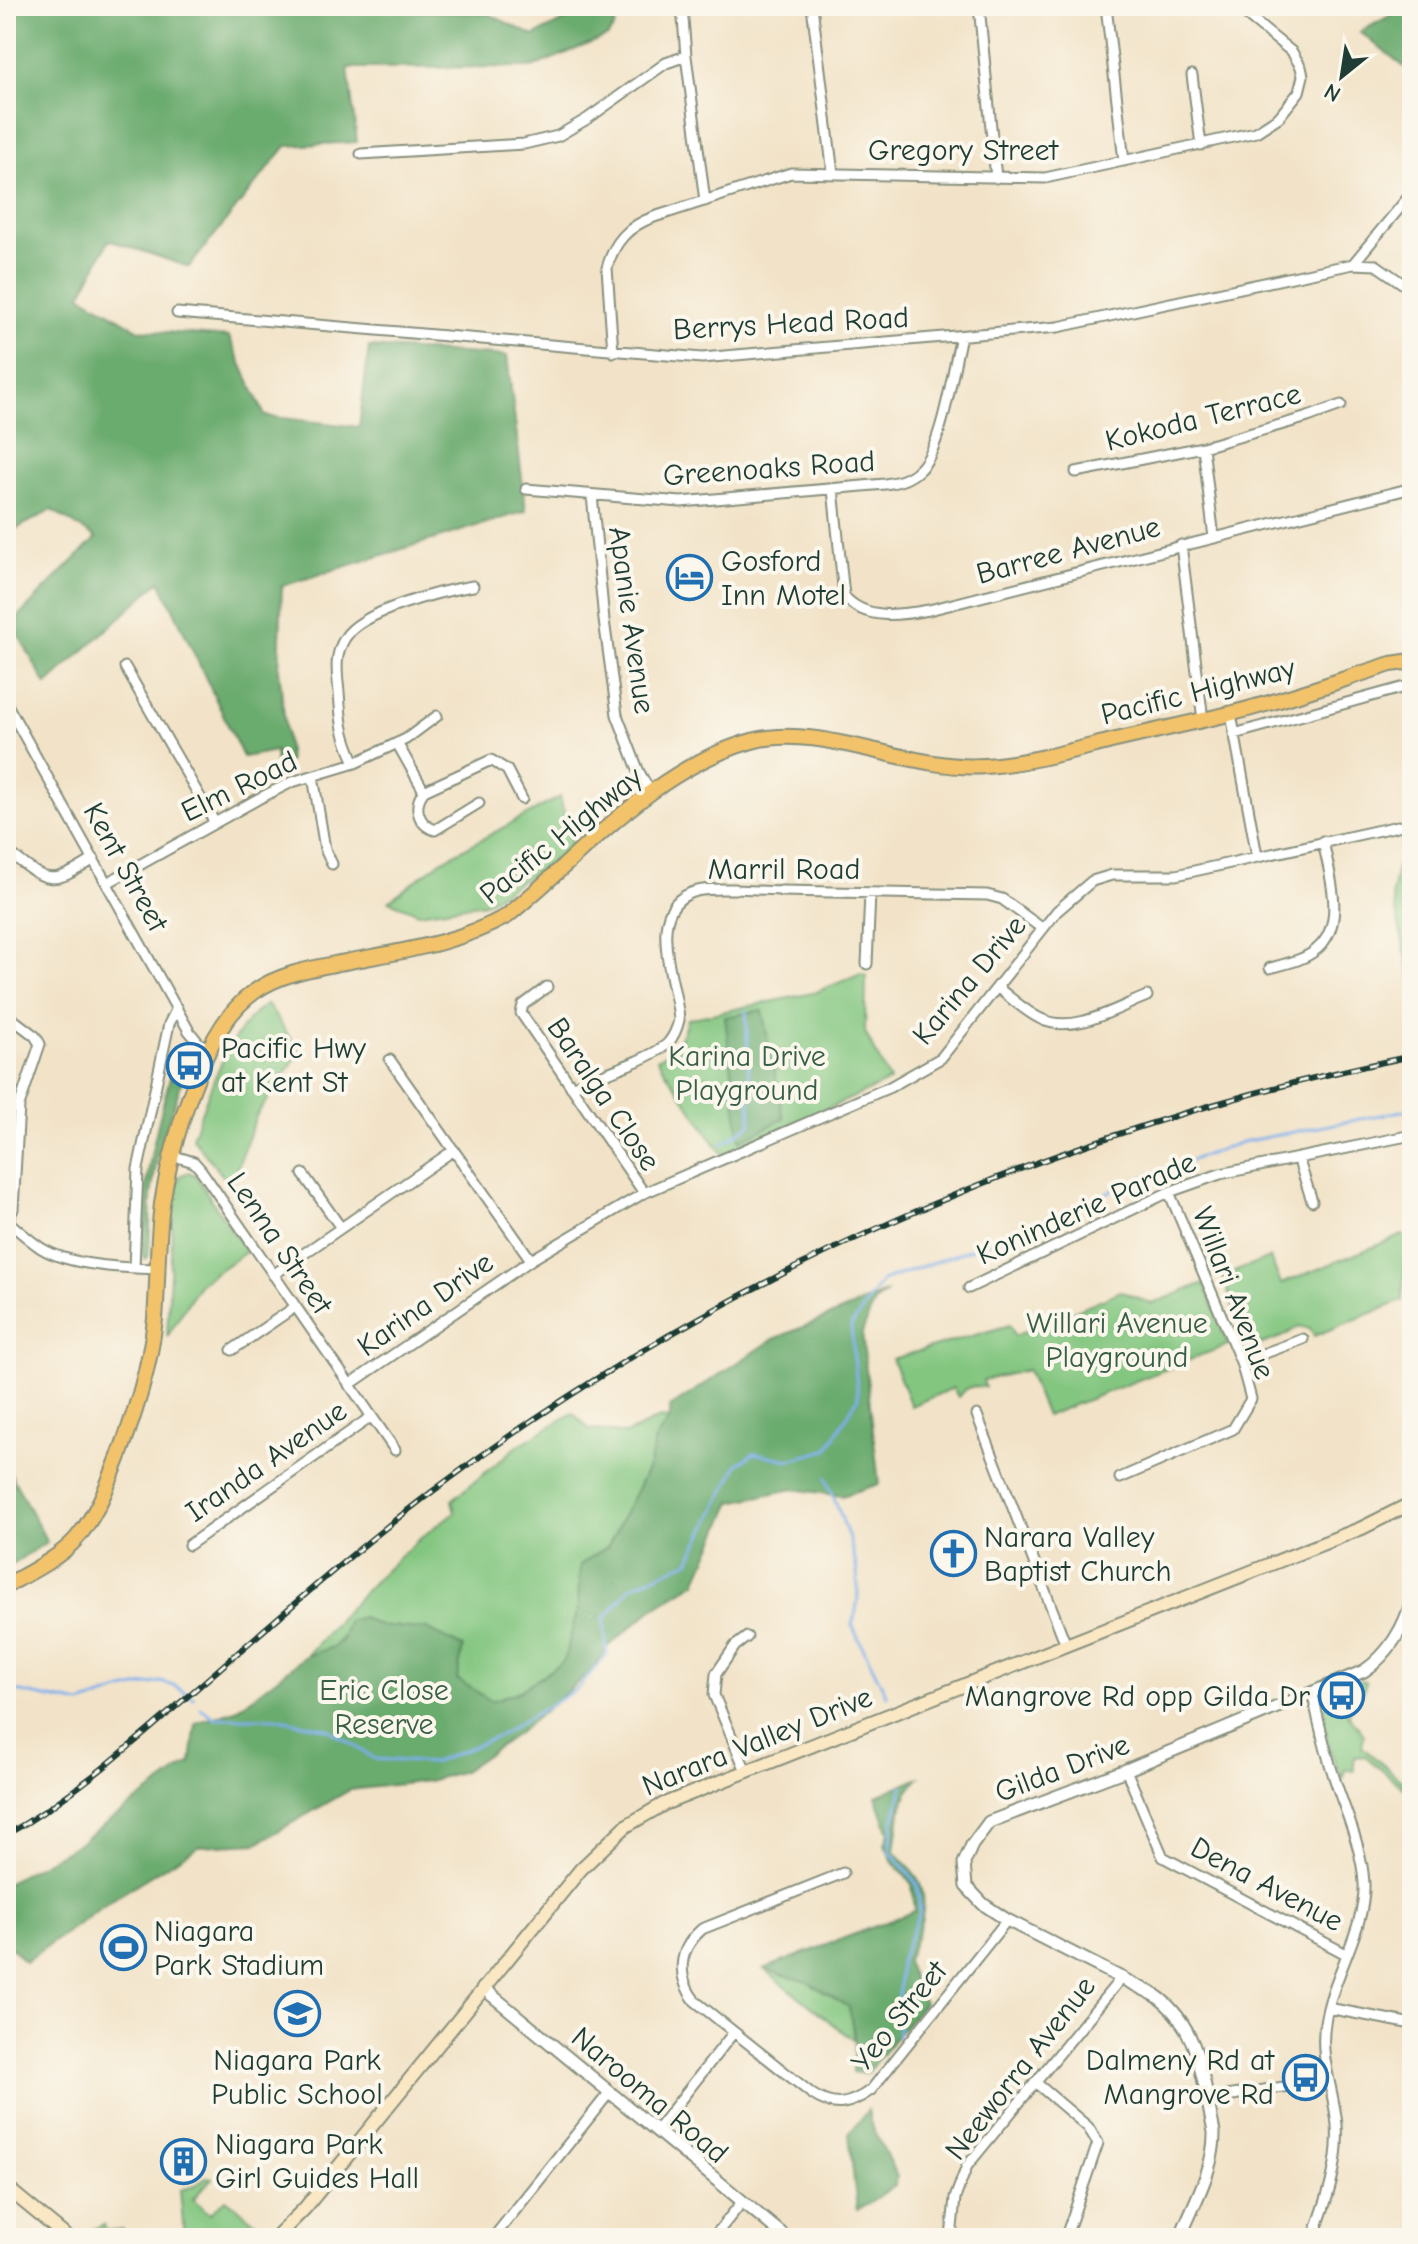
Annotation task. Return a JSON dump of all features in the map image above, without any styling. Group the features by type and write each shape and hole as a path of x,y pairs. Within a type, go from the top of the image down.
{"main road":[{"name":"Pacific Highway","path":"6,1586 74,1542 102,1498 144,1384 155,1319 162,1208 171,1155 208,1049 230,1016 254,992 300,971 447,942 483,929 507,916 651,793 686,771 743,744 772,738 811,738 926,762 959,767 987,766 1231,714 1391,664 1412,661"},
{"name":"Narara Valley Drive","path":"275,2238 305,2208 581,1869 626,1826 664,1804 1362,1528 1411,1505"},
{"path":"6,2187 68,2238"}],"street":[{"path":"682,6 705,201"},
{"path":"812,6 833,174"},
{"path":"979,6 996,178"},
{"path":"1106,6 1124,161"},
{"name":"Gregory Street","path":"613,352 607,268 615,246 642,221 791,173 1027,179 1065,175 1268,127 1302,84 1301,67 1292,52 1235,6"},
{"path":"361,154 524,144 558,136 666,63 686,56"},
{"path":"1192,75 1201,145"},
{"path":"1353,264 1412,193"},
{"name":"Berrys Head Road","path":"177,313 702,358 1058,327 1353,264 1376,265 1412,290"},
{"name":"Greenoaks Road","path":"526,489 694,501 904,480 922,468 937,438 961,336"},
{"name":"Kokoda Terrace","path":"1076,472 1203,447 1341,405"},
{"path":"1203,447 1214,538"},
{"name":"Barree Avenue","path":"833,489 841,586 860,611 901,614 929,610 1412,488"},
{"name":"Apanie Avenue","path":"592,495 617,715 639,772 651,793"},
{"path":"1181,545 1203,720"},
{"path":"355,763 342,734 338,691 336,662 344,638 360,621 440,591 473,586"},
{"path":"125,667 215,823"},
{"path":"1234,734 1412,685"},
{"name":"Kent Street","path":"6,703 177,1008 198,1042 208,1049"},
{"path":"1231,714 1257,856"},
{"name":"Elm Road","path":"107,883 292,782 355,763 397,743 437,716"},
{"path":"397,743 424,791"},
{"path":"479,803 435,830 417,810 416,804 424,791 491,760 507,770 522,799"},
{"path":"313,776 325,849 332,864"},
{"name":"Karina Drive","path":"349,1385 531,1260 644,1193 917,1074 941,1058 1043,929 1075,894 1092,881 1112,875 1176,875 1398,826"},
{"path":"1270,968 1315,951 1331,930 1334,909 1323,841"},
{"path":"6,850 41,877 53,879 63,877 94,859"},
{"name":"Marril Road","path":"571,1087 655,1051 668,1042 677,1029 679,1020 665,930 669,911 675,903 695,891 735,889 995,896 1043,929"},
{"path":"867,964 870,893"},
{"name":"Baralga Close","path":"547,987 523,1005 521,1013 644,1193"},
{"path":"998,988 1039,1018 1060,1024 1078,1022 1147,996"},
{"path":"134,1268 136,1190 141,1149 169,1024 177,1008"},
{"path":"6,1014 35,1036 40,1044 20,1100 13,1209 6,1220 40,1248 55,1255 158,1269"},
{"path":"390,1060 531,1260"},
{"name":"Koninderie Parade","path":"969,1288 1169,1192 1220,1174 1412,1135"},
{"path":"273,1275 454,1150"},
{"name":"Lenna Street","path":"171,1155 194,1162 201,1170 395,1450"},
{"path":"1298,1158 1312,1201"},
{"path":"303,1174 341,1228"},
{"name":"Willari Avenue","path":"1120,1478 1233,1429 1251,1399 1241,1362 1169,1192"},
{"path":"232,1350 295,1307"},
{"path":"1241,1362 1303,1339"},
{"path":"977,1415 1066,1645"},
{"name":"Iranda Avenue","path":"189,1545 371,1417"},
{"name":"Gilda Drive","path":"1180,2238 1213,2156 1214,2132 1196,2049 1181,2019 1168,2004 1122,1977 1007,1920 983,1904 966,1886 964,1863 972,1845 989,1822 1313,1695 1373,1665 1401,1627 1412,1599"},
{"path":"746,1771 714,1695 716,1674 725,1658 747,1637"},
{"path":"1313,1695 1320,1733 1359,1849 1363,1902 1328,2008 1323,2046 1337,2127 1336,2159 1330,2191 1313,2238"},
{"name":"Dena Avenue","path":"1126,1770 1163,1857 1346,1954"},
{"name":"Yeo Street","path":"843,1873 702,1929 690,1942 682,1962 683,1981 695,2001 821,2100 838,2105 853,2101 871,2090 1007,1920"},
{"name":"Neeworra Avenue","path":"951,2238 955,2198 967,2166 1122,1977"},
{"name":"Narooma Road","path":"483,1988 787,2238"},
{"path":"1328,2008 1412,2024"},
{"path":"656,2131 734,2032"},
{"path":"1207,2099 1328,2080"},
{"path":"1035,2082 1088,2127 1098,2143 1066,2236"},
{"path":"493,2238 609,2093"},
{"path":"713,2238 742,2202"}],"green space":[{"path":"6,6 397,6 396,10 489,14 534,36 573,16 578,6 613,6 615,26 608,36 533,67 348,68 357,142 286,146 189,267 109,240 81,295 139,330 229,337 265,416 359,427 369,347 507,356 526,511 282,586 279,669 289,762 276,768 275,751 243,757 160,581 46,685 12,623 96,538 52,510 6,534"},
{"path":"1412,6 1412,73 1360,32"},
{"path":"1412,789 1412,981 1392,894"},
{"path":"560,797 573,849 485,903 419,913 389,901 441,861"},
{"name":"Karina Drive Playground","path":"861,974 866,976 865,1032 890,1081 723,1155 657,1059 677,1042 687,1019 813,993"},
{"path":"267,1004 300,1052 256,1116 231,1186 192,1138 230,1046 253,1015"},
{"path":"762,1010 784,1119 740,1141 725,1017"},
{"path":"186,1050 189,1060 158,1154 151,1194 149,1255 145,1259 142,1253 142,1227 152,1153 176,1056"},
{"path":"189,1172 195,1175 246,1252 200,1283 167,1337 174,1189 181,1175"},
{"path":"1403,1235 1407,1239 1402,1301 1314,1336 1310,1329 1299,1326 1284,1336 1254,1347 1245,1344 1223,1276 1270,1258 1281,1284"},
{"name":"Willari Avenue Playground","path":"1204,1283 1228,1345 1046,1416 1027,1370 983,1380 985,1387 970,1388 958,1397 953,1388 911,1406 892,1359 1010,1325 1015,1336 1121,1291 1152,1304"},
{"name":"Eric Close Reserve","path":"888,1292 874,1302 862,1333 879,1484 842,1496 793,1489 732,1502 696,1582 651,1610 607,1648 590,1672 517,1734 463,1771 428,1781 350,1790 257,1843 199,1846 119,1895 25,1962 6,1942 6,1883 73,1847 191,1762 196,1723 236,1710 306,1656 333,1647 342,1640 347,1621 362,1617 380,1626 427,1629 463,1647 457,1679 491,1701 518,1692 564,1661 578,1608 580,1565 608,1546 649,1466 655,1440 670,1419 670,1407 774,1339"},
{"path":"573,1413 589,1429 626,1434 660,1418 670,1419 655,1440 652,1460 608,1546 580,1565 578,1608 564,1661 518,1692 491,1701 457,1679 398,1626 380,1626 362,1617 333,1647 306,1656 395,1561 455,1512 452,1500 519,1445"},
{"path":"6,1465 47,1542 6,1568"},
{"path":"1363,1680 1366,1682 1362,1694 1348,1714 1364,1735 1362,1747 1412,1789 1412,1795 1365,1756 1354,1757 1354,1771 1345,1769 1344,1778 1335,1763 1325,1727 1326,1705 1336,1692"},
{"path":"918,1778 908,1791 900,1812 895,1851 917,1877 922,1891 921,1923 906,1962 924,2003 867,2073 853,2072 855,2041 849,2007 807,1982 764,1969 915,1911 912,1884 893,1862 885,1844 889,1833 876,1796"},
{"path":"764,1969 807,1982 849,2007 855,2041"},
{"path":"868,2110 870,2122 897,2177 895,2186 857,2210 849,2134"},
{"path":"206,2177 212,2178 193,2199 210,2214 226,2199 265,2229 254,2238 88,2238 82,2235 104,2224 106,2231 123,2229 125,2237 184,2235 180,2190 195,2186"}],"waterway":[{"path":"722,1144 751,1124 746,1010"},
{"path":"201,1708 214,1718 275,1718 328,1729 375,1759 432,1763 497,1737 578,1688 607,1654 604,1619 631,1587 689,1561 738,1464 754,1453 789,1460 827,1450 858,1398 851,1326 882,1281 1010,1235 1136,1180 1242,1142 1412,1109"},
{"path":"826,1478 847,1532 856,1569 857,1606 852,1625 887,1696"},
{"path":"6,1689 81,1704 160,1682 175,1686 194,1698"},
{"path":"898,2037 900,1962 920,1912 917,1884 890,1851 894,1817 903,1786"}],"railway":[{"path":"6,1835 100,1770 401,1515 544,1413 658,1342 776,1277 898,1219 1023,1168 1150,1124 1280,1086 1412,1056"}],"place":[{"name":"Gosford Inn Motel","path":"690,578"},
{"name":"Pacific Hwy at Kent St","path":"190,1065"},
{"name":"Narara Valley Baptist Church","path":"953,1554"},
{"name":"Mangrove Rd opp Gilda Dr","path":"1341,1696"},
{"name":"Niagara Park Stadium","path":"123,1948"},
{"name":"Niagara Park Public School","path":"297,2014"},
{"name":"Dalmeny Rd at Mangrove Rd","path":"1305,2077"},
{"name":"Niagara Park Girl Guides Hall","path":"184,2161"}]}
